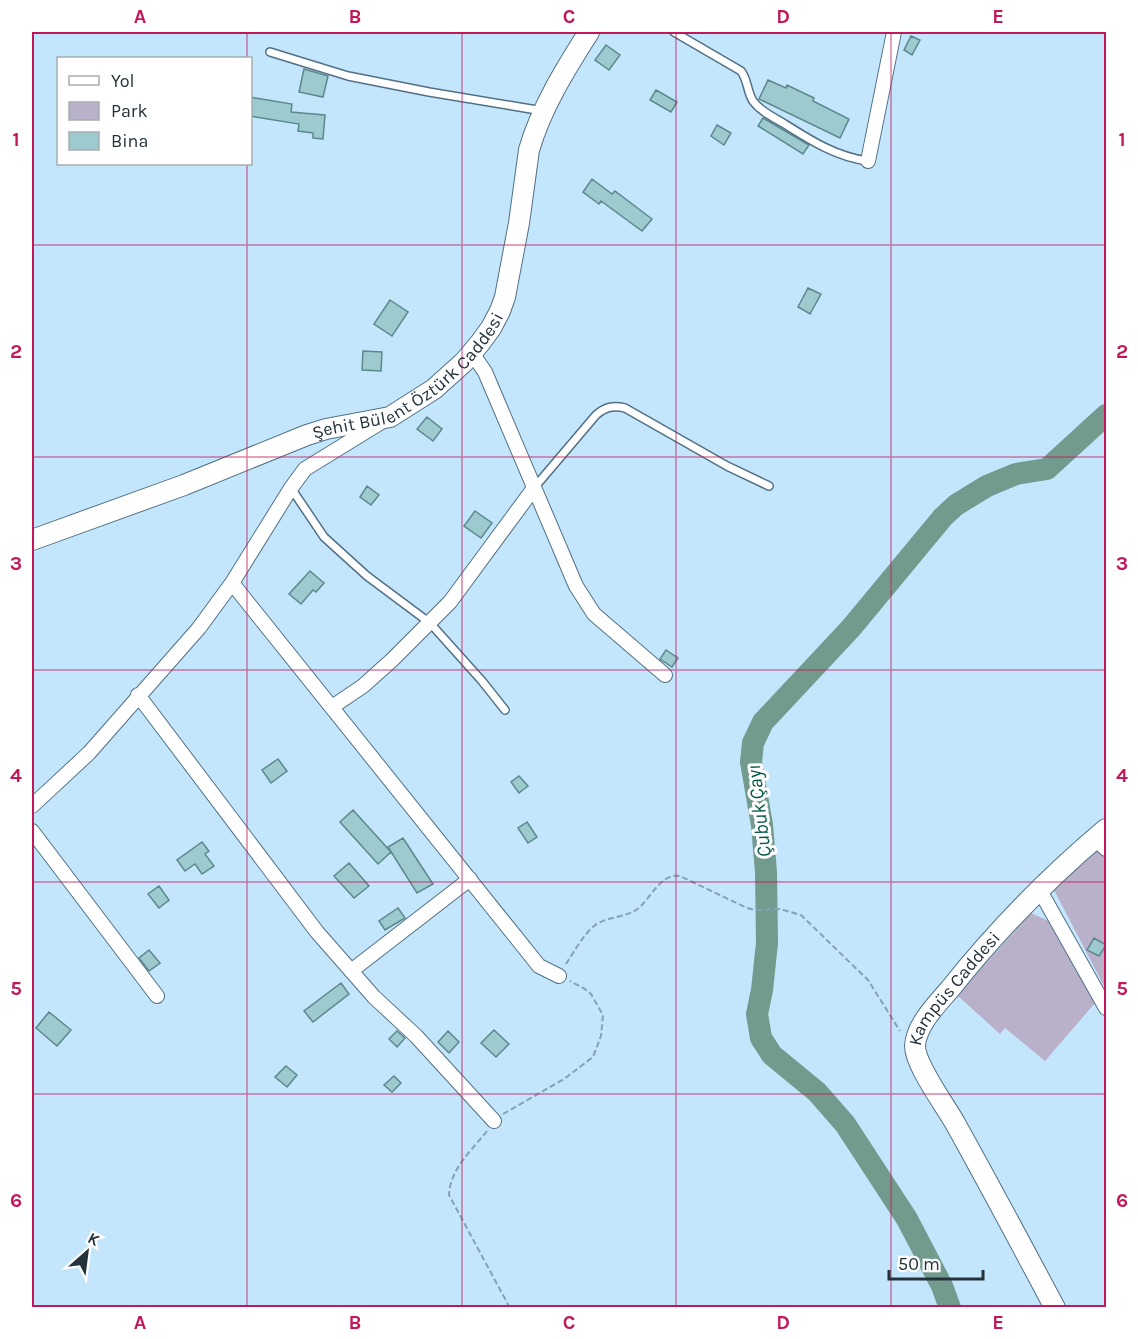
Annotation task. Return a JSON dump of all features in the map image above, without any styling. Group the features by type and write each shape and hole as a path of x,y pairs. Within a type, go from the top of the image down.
{"street":[{"name":"Şehit Bülent Öztürk Caddesi","path":"32,540 194,481 307,435 326,429 390,417 434,389 472,353 491,328 505,297 519,223 529,150 544,111 589,32"},
{"path":"868,161 894,32"},
{"path":"472,353 485,372 576,586 594,614 665,675"},
{"path":"32,806 89,753 199,628 232,583 305,469 390,417"},
{"path":"332,708 363,686 430,624 450,602 534,488"},
{"path":"232,583 539,966 559,976"},
{"path":"138,695 317,932 374,998 416,1036 494,1121"},
{"path":"32,831 157,996"},
{"name":"Kampüs Caddesi","path":"1055,1308 921,1065 916,1045 920,1030 974,958 1039,889 1103,839"},
{"path":"351,971 470,879"},
{"path":"1039,889 1107,1008"}],"lane":[{"path":"674,32 741,71 746,79 752,100 763,111 820,147 854,159 868,161"},
{"path":"270,52 348,76 544,111"},
{"path":"534,488 596,415 613,406 624,408 727,466 769,486"},
{"path":"291,488 324,537 367,576 430,624 505,710"}],"path":[{"path":"510,1308 449,1195 451,1181 456,1170 494,1121 508,1110 564,1079 593,1057 598,1047 603,1016 585,989 559,976 591,928 603,920 636,910 669,876 680,876 755,910 774,908 801,915 868,980 906,1040 916,1045"}],"green space":[{"path":"1097,849 1106,858 1106,990 1053,888"},
{"path":"1031,913 1051,922 1095,1003 1045,1061 1005,1028 1000,1034 957,995"}],"building":[{"path":"911,36 920,40 912,55 904,50"},
{"path":"606,45 620,55 609,70 595,60"},
{"path":"304,69 328,76 323,97 299,92"},
{"path":"768,80 786,88 787,85 814,98 813,101 849,119 840,138 759,99"},
{"path":"656,90 677,102 671,112 650,100"},
{"path":"252,97 292,104 291,112 325,115 323,139 313,138 313,133 298,131 299,124 252,116"},
{"path":"763,118 809,145 803,154 758,126"},
{"path":"717,125 731,133 724,145 711,136"},
{"path":"592,179 612,194 615,191 652,219 642,231 601,201 599,204 583,192"},
{"path":"808,288 821,294 810,314 798,307"},
{"path":"390,300 408,312 392,336 374,324"},
{"path":"363,351 382,352 381,371 362,370"},
{"path":"427,417 442,429 433,441 417,429"},
{"path":"367,486 379,495 371,505 360,497"},
{"path":"475,511 492,523 481,538 464,526"},
{"path":"310,571 324,583 316,592 313,590 301,604 289,594"},
{"path":"666,650 678,658 672,667 660,659"},
{"path":"278,759 287,771 271,783 262,770"},
{"path":"519,776 528,786 519,793 511,782"},
{"path":"353,810 391,852 378,864 340,822"},
{"path":"527,822 537,837 528,843 518,828"},
{"path":"403,838 433,884 417,893 388,847"},
{"path":"202,842 209,851 205,854 214,866 202,874 195,864 185,871 177,860"},
{"path":"349,863 369,886 354,898 334,876"},
{"path":"159,886 169,900 159,908 148,894"},
{"path":"398,908 405,918 385,930 379,921"},
{"path":"1094,938 1106,945 1099,956 1087,950"},
{"path":"149,950 160,963 149,971 139,958"},
{"path":"341,983 349,994 313,1022 304,1011"},
{"path":"49,1012 71,1030 57,1046 36,1028"},
{"path":"494,1030 509,1044 496,1057 481,1043"},
{"path":"397,1031 405,1038 397,1047 389,1039"},
{"path":"448,1031 459,1042 449,1053 438,1042"},
{"path":"286,1066 297,1075 287,1087 275,1077"},
{"path":"394,1076 401,1083 392,1092 384,1085"}],"waterway":[{"name":"Çubuk Çayı","path":"950,1308 942,1286 907,1219 845,1124 817,1092 772,1055 761,1038 757,1014 767,943 766,872 762,825 751,762 753,743 763,722 851,628 943,517 956,505 987,486 1016,474 1047,469 1106,415"}]}
